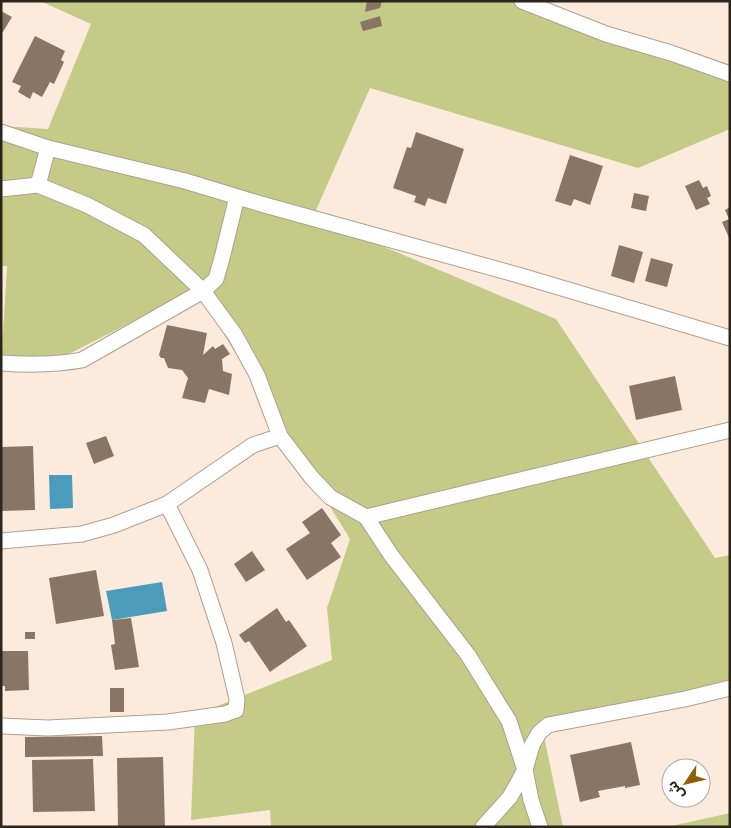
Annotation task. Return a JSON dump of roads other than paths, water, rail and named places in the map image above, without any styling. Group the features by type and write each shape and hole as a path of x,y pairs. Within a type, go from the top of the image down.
{"street":[{"path":"522,1 606,34 730,74"},
{"path":"1,132 48,148 185,181 518,275 730,338"},
{"path":"38,185 48,148"},
{"path":"1,190 38,185 87,205 144,236 203,291 235,335 258,375 280,436 312,478 330,497 366,516 391,555 468,655 509,721 525,770 531,800 540,827"},
{"path":"1,363 62,364 82,360 203,291 216,280 237,197"},
{"path":"366,516 730,430"},
{"path":"1,541 82,534 114,525 166,504 252,445 280,436"},
{"path":"1,726 48,728 168,722 225,714 236,710 237,699 224,643 200,570 166,504"},
{"path":"483,827 510,797 525,770 532,745 539,732 548,725 685,699 730,688"}],"water":[{"path":"49,475 72,475 73,508 50,509"},
{"path":"162,582 167,611 112,620 106,591"}]}
